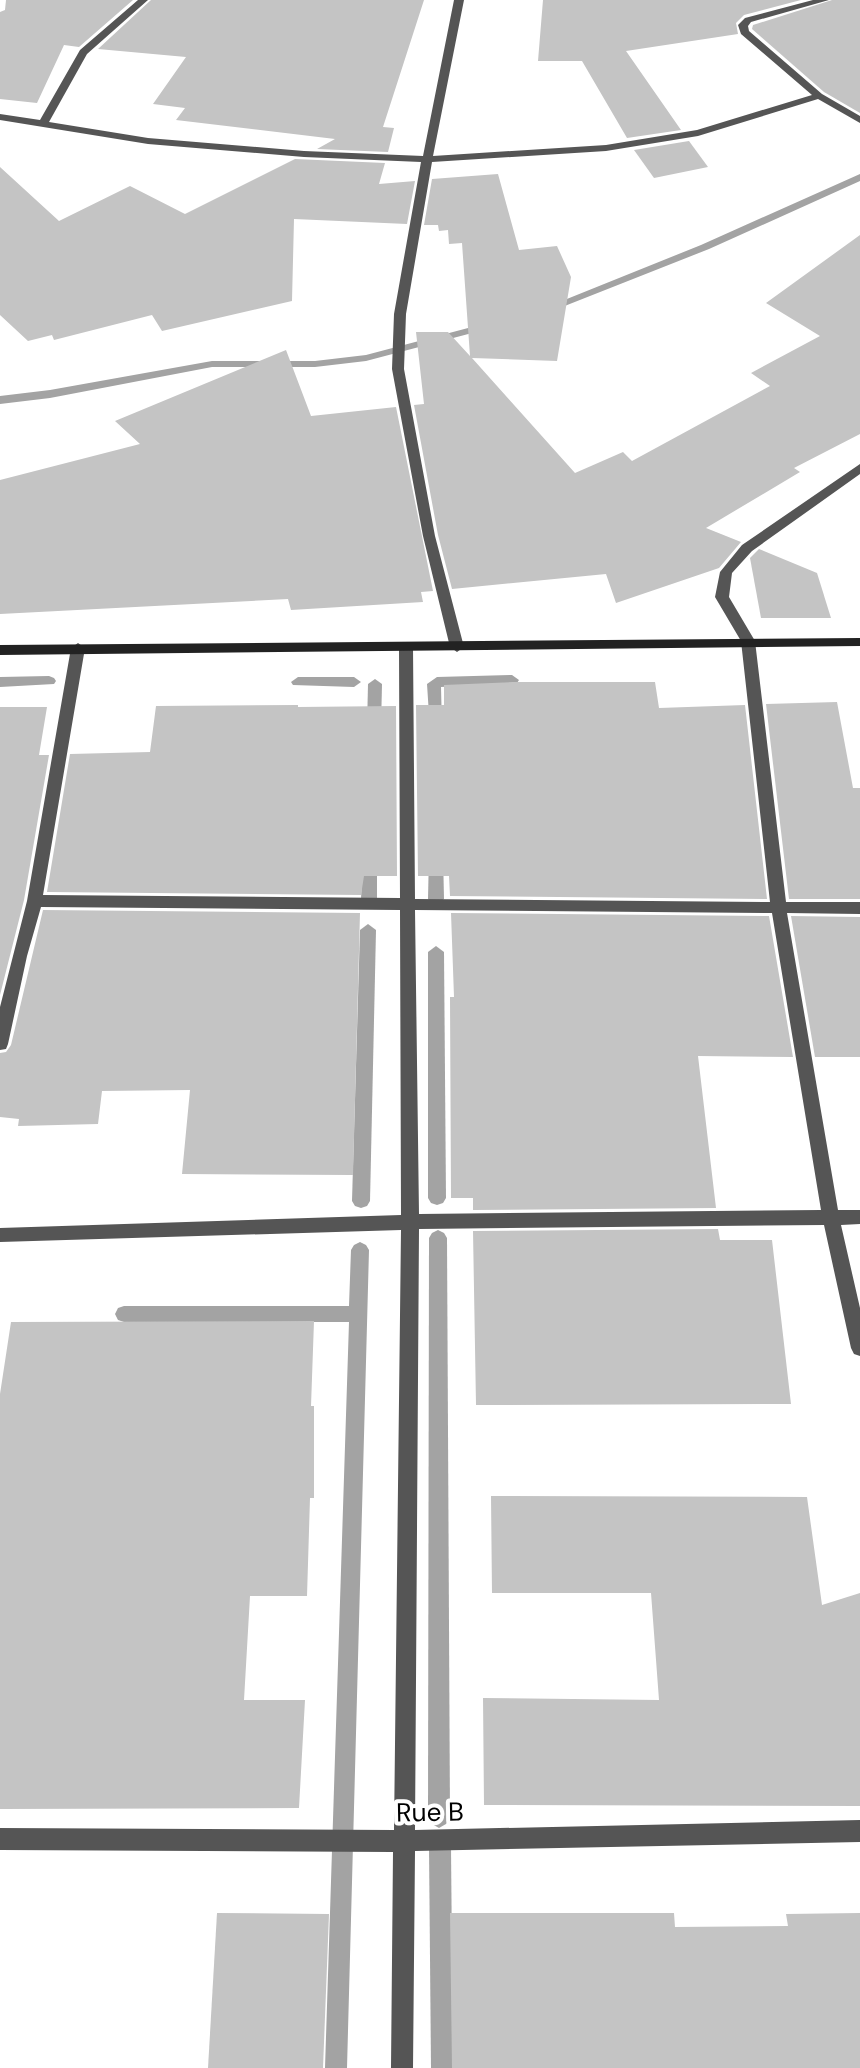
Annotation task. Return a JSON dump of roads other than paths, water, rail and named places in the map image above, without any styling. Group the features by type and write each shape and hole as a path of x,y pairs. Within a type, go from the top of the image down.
{"main road":[{"path":"0,650 860,642"}],"street":[{"path":"44,122 83,52 143,0"},
{"path":"457,647 429,536 398,369 400,314 459,0"},
{"path":"824,0 759,16 743,25 744,32 819,96 860,120"},
{"path":"0,117 148,141 304,154 427,159 606,148 698,133 819,96"},
{"path":"860,468 747,548 726,572 722,597 748,641 779,910 831,1217 860,1348"},
{"path":"402,2068 410,1222 406,647"},
{"path":"0,1044 35,901 78,648"},
{"path":"35,901 779,910 860,908"},
{"path":"0,1235 410,1222 860,1217"},
{"name":"Rue B","path":"0,1839 403,1841 860,1831"}],"waterway":[{"path":"548,309 705,247 860,177"},
{"path":"0,400 50,394 212,364 315,364 366,358 487,326"},
{"path":"437,682 512,680"},
{"path":"0,682 49,681"},
{"path":"298,682 354,682"},
{"path":"374,727 375,684"},
{"path":"434,684 435,727"},
{"path":"369,899 370,854"},
{"path":"436,854 436,899"},
{"path":"361,1201 368,930"},
{"path":"436,952 437,1198"},
{"path":"438,1238 439,1817"},
{"path":"336,2068 360,1250"},
{"path":"124,1314 358,1314"},
{"path":"440,1847 442,2068"}]}
